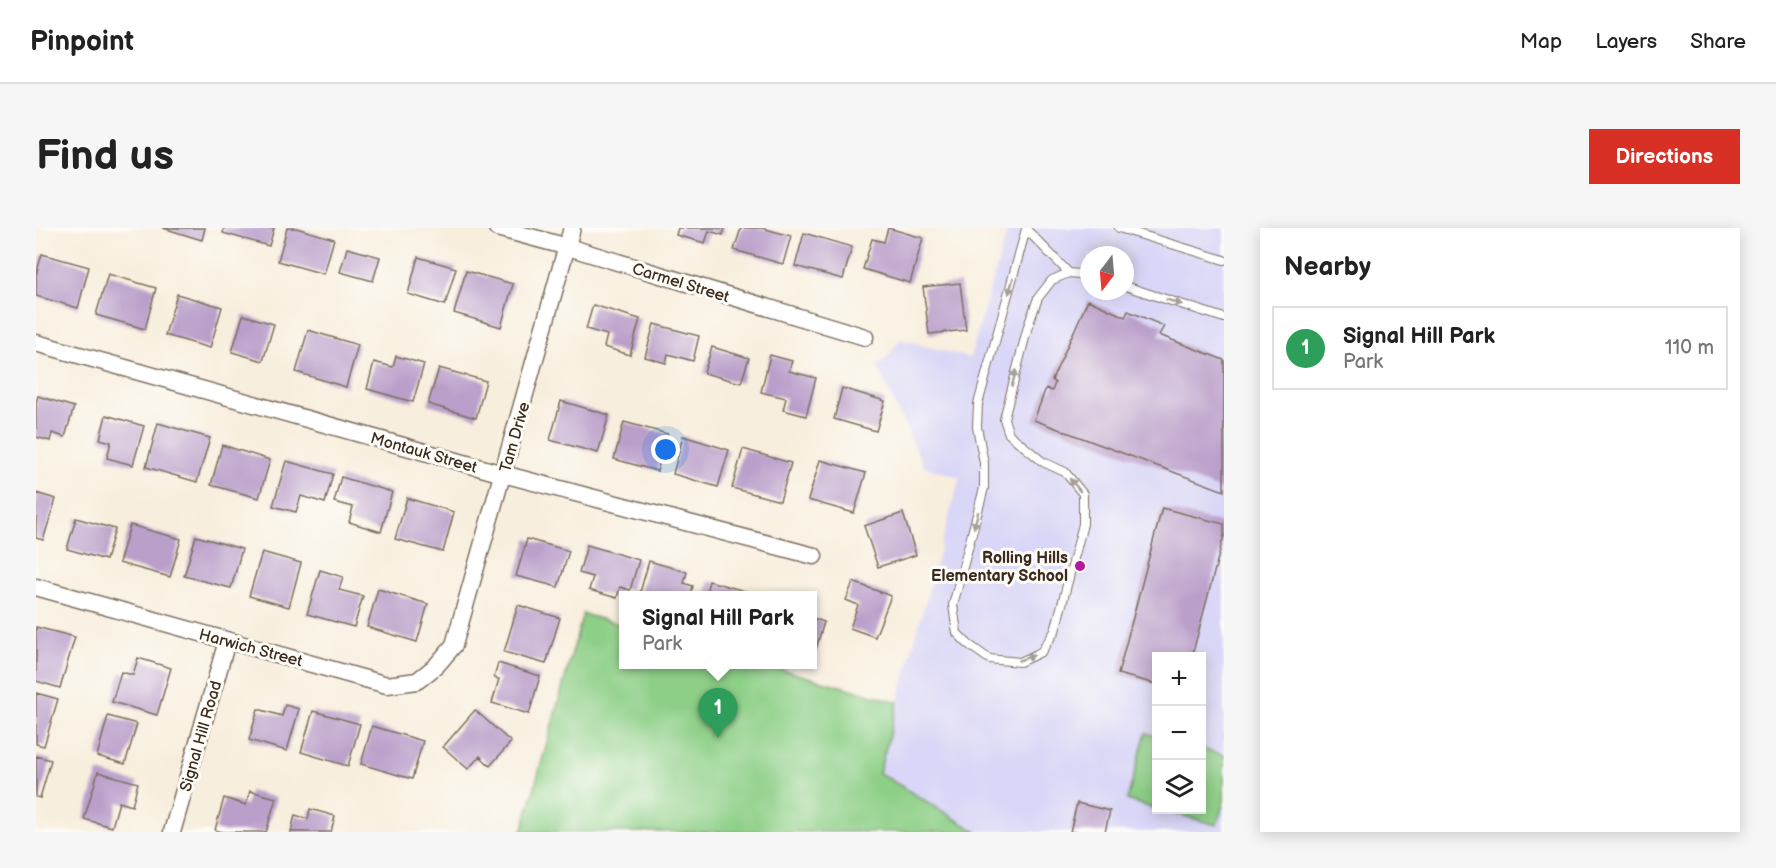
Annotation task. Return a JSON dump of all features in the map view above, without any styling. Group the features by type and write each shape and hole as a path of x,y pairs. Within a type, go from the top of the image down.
{"street":[{"name":"Carmel Street","path":"497,228 568,247 865,337"},
{"name":"Tam Drive","path":"454,645 572,228"},
{"name":"Montauk Street","path":"36,343 504,474 814,556"},
{"name":"Harwich Street","path":"36,587 387,685 417,681 436,666 454,645"},
{"name":"Signal Hill Road","path":"172,832 227,641"}],"lane":[{"path":"1119,228 1224,260"},
{"path":"1027,229 978,404 976,427 984,463 984,488 953,605 957,633 989,659 1020,662 1041,652 1054,631 1083,524 1083,494 1065,472 1043,462 1009,434 1004,419 1028,326 1038,298 1052,280 1069,273 1080,274"},
{"path":"1027,229 1069,273"},
{"path":"1134,289 1224,318"}],"shaded area":[{"name":"Rolling Hills Elementary School","path":"1008,228 1224,228 1224,832 977,832 878,773 960,477 924,467 877,366 886,359 900,339 970,358"}],"green space":[{"path":"583,614 619,624 619,669 779,669 898,702 879,773 977,832 522,832"},
{"path":"1146,733 1152,735 1152,808 1127,800"},
{"path":"1206,750 1224,755 1224,801 1217,825 1176,814 1206,814"}],"building":[{"path":"163,228 205,228 202,240"},
{"path":"224,228 274,228 269,246 223,233"},
{"path":"287,228 296,228 334,239 324,274 278,261"},
{"path":"678,228 725,228 723,235 709,231 705,243 676,235"},
{"path":"741,228 762,228 791,236 783,264 734,250"},
{"path":"888,228 923,238 910,283 863,269 872,239 884,242"},
{"path":"804,233 852,247 843,279 795,266"},
{"path":"347,248 380,257 373,281 340,272"},
{"path":"42,254 89,267 78,308 36,296 36,275"},
{"path":"418,257 456,268 445,305 408,294"},
{"path":"466,271 513,284 501,327 454,313"},
{"path":"108,274 156,288 145,329 96,315"},
{"path":"960,283 966,330 929,334 923,287"},
{"path":"177,294 222,307 210,348 165,335"},
{"path":"1088,300 1125,317 1128,311 1164,326 1159,335 1224,360 1224,491 1034,420 1046,388 1052,391 1055,383 1052,380"},
{"path":"593,305 640,319 630,355 604,347 607,335 586,329"},
{"path":"243,315 274,324 263,361 232,352"},
{"path":"654,324 699,336 693,361 668,354 666,363 645,357"},
{"path":"308,330 358,345 346,387 296,372"},
{"path":"712,347 749,358 741,383 704,373"},
{"path":"770,355 792,361 789,371 816,378 806,416 783,410 786,398 761,392"},
{"path":"396,356 424,364 413,402 367,389 374,362 393,367"},
{"path":"439,368 486,381 476,418 428,404"},
{"path":"842,388 885,401 876,431 834,419"},
{"path":"38,396 74,407 65,437 52,433 50,441 36,437"},
{"path":"561,401 609,415 598,453 550,440"},
{"path":"106,415 144,426 133,465 107,458 111,442 100,439"},
{"path":"624,422 668,434 657,471 614,459"},
{"path":"158,423 210,438 197,482 146,467"},
{"path":"683,436 729,450 718,487 673,474"},
{"path":"222,445 270,460 259,498 211,485"},
{"path":"743,449 791,463 780,501 732,488"},
{"path":"820,460 866,473 854,513 808,500"},
{"path":"286,461 333,474 325,503 301,496 296,512 273,506"},
{"path":"341,477 392,492 381,532 349,522 353,507 334,502"},
{"path":"36,493 56,499 43,540 36,538"},
{"path":"407,498 454,512 443,552 395,539"},
{"path":"1162,508 1224,524 1224,535 1193,652 1152,652 1152,683 1118,674"},
{"path":"903,513 916,555 878,567 864,526"},
{"path":"76,518 115,529 106,560 67,549"},
{"path":"130,525 181,539 170,577 119,563"},
{"path":"196,536 242,549 231,588 184,576"},
{"path":"527,539 569,551 558,587 516,576"},
{"path":"587,545 639,560 630,590 620,587 617,598 589,590 593,577 579,573"},
{"path":"262,552 301,563 289,607 249,596"},
{"path":"649,561 687,572 684,583 693,586 692,591 640,591"},
{"path":"320,570 343,577 339,590 363,596 354,627 307,614"},
{"path":"709,581 745,591 706,591"},
{"path":"853,582 891,596 875,637 850,628 858,605 846,600"},
{"path":"378,589 428,604 417,642 367,627"},
{"path":"518,605 560,618 546,664 504,652"},
{"path":"817,619 824,622 817,646"},
{"path":"36,627 75,637 60,688 36,681"},
{"path":"138,658 171,668 157,715 112,702 121,672 133,675"},
{"path":"498,663 540,676 529,714 492,703 499,679 494,678"},
{"path":"36,693 58,699 44,746 36,744"},
{"path":"285,705 299,709 287,751 249,740 258,709 282,716"},
{"path":"475,710 511,742 490,766 480,756 468,769 443,747"},
{"path":"313,711 360,724 348,766 301,752"},
{"path":"108,716 137,724 125,764 97,756"},
{"path":"372,726 423,741 412,779 361,764"},
{"path":"36,756 51,760 40,798 36,797"},
{"path":"98,772 138,783 132,806 119,802 112,827 84,819"},
{"path":"250,791 276,798 266,832 215,830 224,798 246,805"},
{"path":"1077,803 1110,811 1105,832 1070,832"},
{"path":"310,809 335,816 331,832 291,832 295,815 308,819"}],"place":[{"name":"Rolling Hills Elementary School","path":"1080,566"},
{"name":"Signal Hill Park","path":"718,738"}]}
